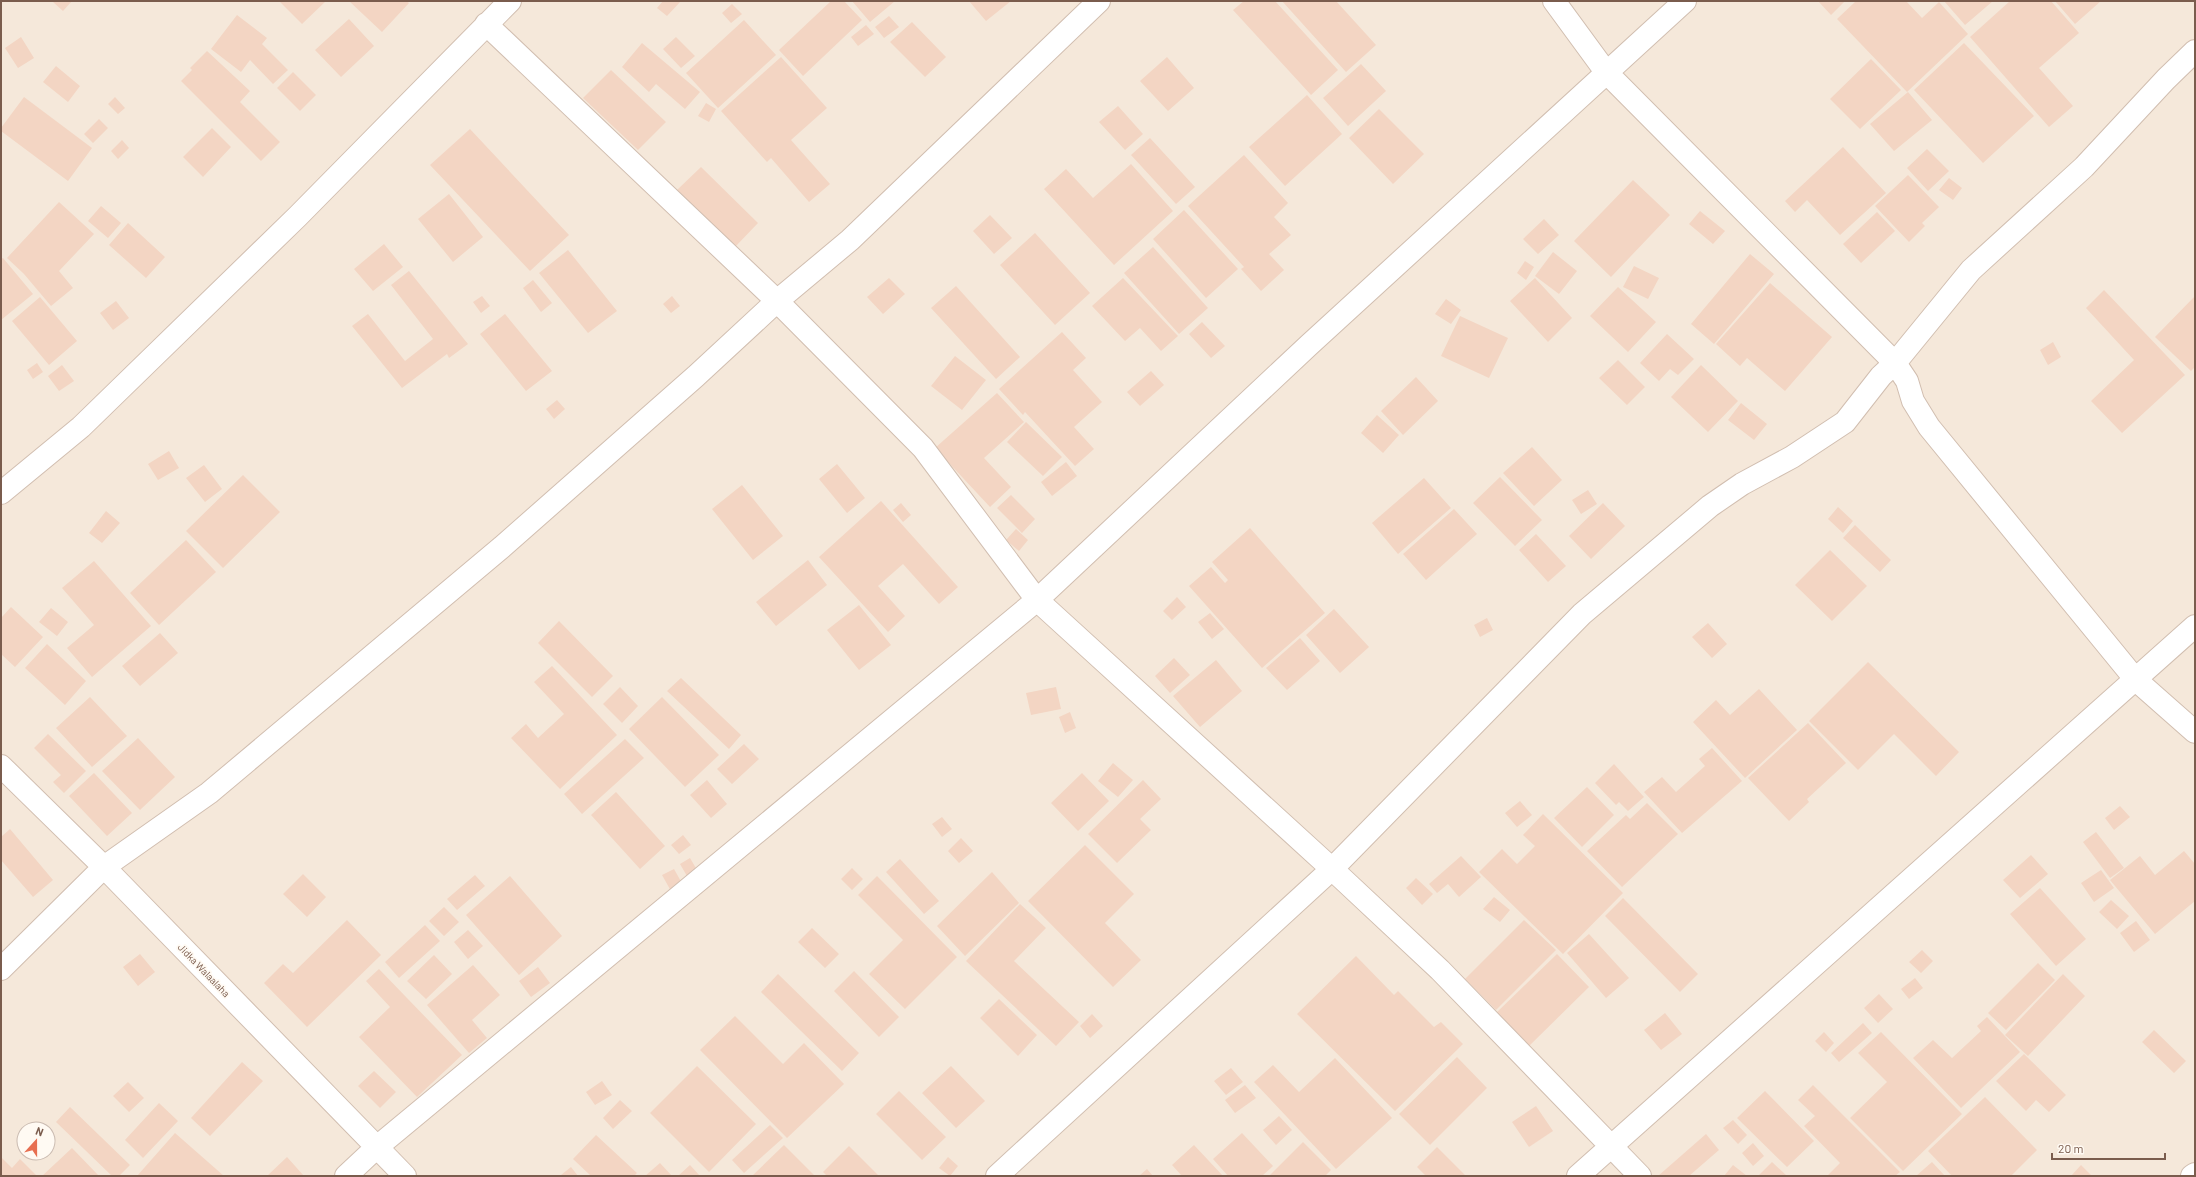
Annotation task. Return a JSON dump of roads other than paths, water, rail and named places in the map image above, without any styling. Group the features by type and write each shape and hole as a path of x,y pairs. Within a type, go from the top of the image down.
{"street":[{"path":"1,492 87,422 298,216 510,1"},
{"path":"1,969 104,867 209,793 466,578 696,376 778,300 850,240 1099,1"},
{"path":"1554,1 1606,72 1895,363 1907,381 1913,401 1929,427 2136,680 2195,732"},
{"path":"346,1176 377,1147 1037,600 1309,345 1685,1"},
{"path":"486,24 778,300 923,448 1037,600 1332,869 1440,970 1640,1176"},
{"path":"997,1176 1332,869 1582,614 1710,506 1742,484 1792,457 1845,422 1881,376 1895,363 1972,270 2084,167 2166,79 2195,51"},
{"path":"1578,1176 2195,626"},
{"name":"Jidka Walaalaha","path":"1,766 104,867 405,1176"}]}
